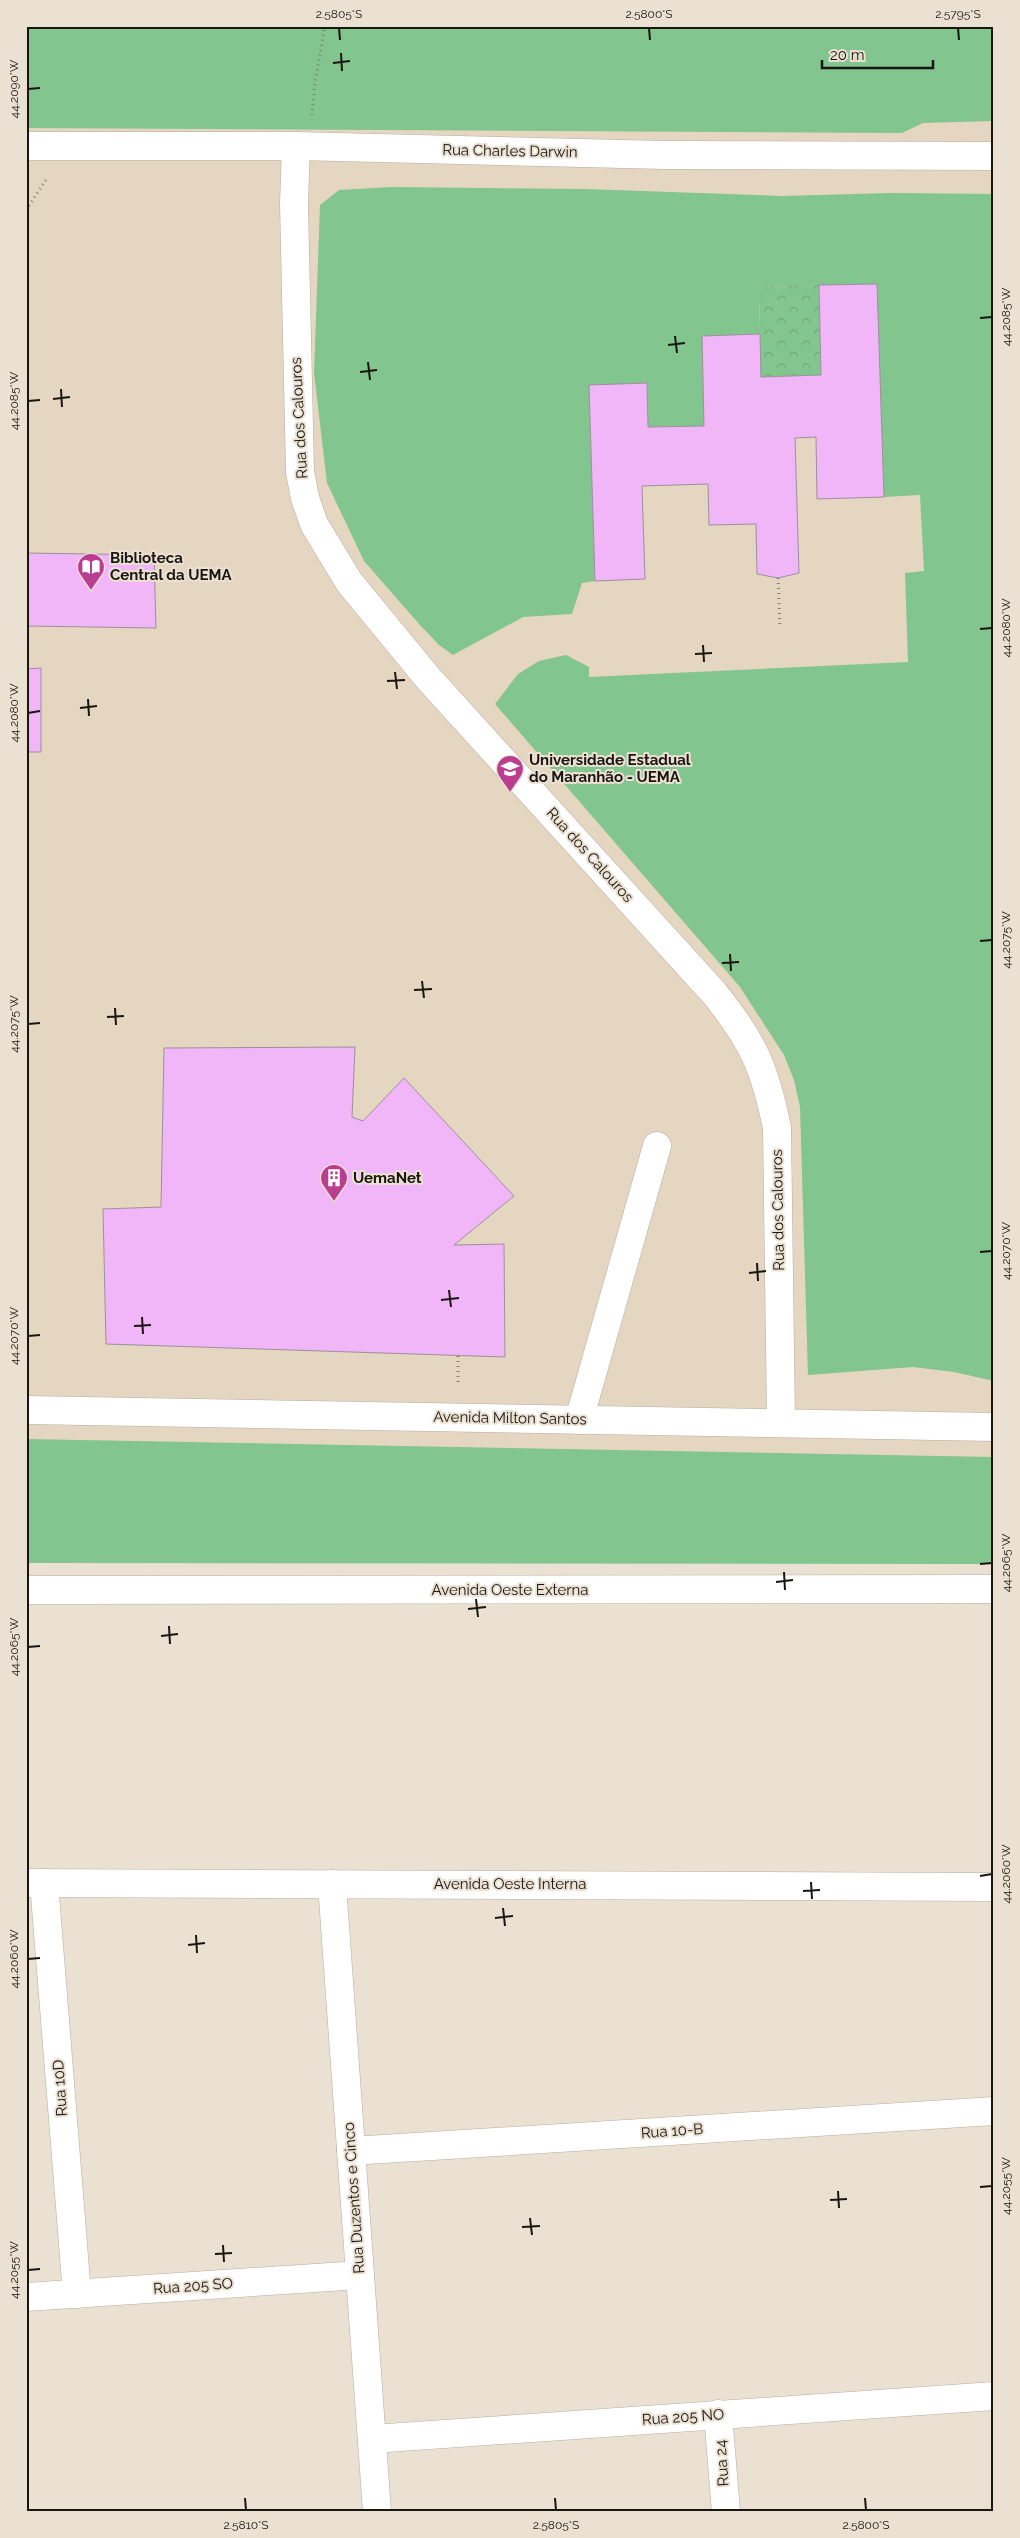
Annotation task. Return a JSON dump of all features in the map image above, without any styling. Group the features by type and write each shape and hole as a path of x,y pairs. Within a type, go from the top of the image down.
{"street":[{"name":"Rua Charles Darwin","path":"26,146 296,146 665,154 994,156"},
{"name":"Rua dos Calouros","path":"296,146 295,253 300,472 305,498 314,524 349,582 428,678 714,993 739,1024 759,1060 769,1087 777,1128 781,1422"},
{"path":"580,1420 657,1146"},
{"name":"Avenida Milton Santos","path":"26,1410 994,1427"},
{"name":"Avenida Oeste Externa","path":"26,1590 994,1589"},
{"name":"Avenida Oeste Interna","path":"35,1883 994,1887"},
{"name":"Rua 10D","path":"35,1883 77,2294"},
{"name":"Rua Duzentos e Cinco","path":"332,1884 377,2512"},
{"name":"Rua 10-B","path":"351,2151 994,2112"},
{"name":"Rua 205 SO","path":"26,2297 360,2275"},
{"name":"Rua 205 NO","path":"372,2438 718,2414 993,2400"},
{"name":"Rua 24","path":"718,2414 726,2512"}],"path":[{"path":"312,121 315,82 325,26"},
{"path":"26,210 48,177"},
{"path":"778,578 780,627"}],"shaded area":[{"name":"Universidade Estadual do Maranhão - UEMA","path":"26,26 994,26 994,1561 26,1563"}],"green space":[{"path":"26,26 994,26 994,121 923,123 902,133 26,128"},
{"path":"392,187 585,189 783,196 890,193 994,194 994,1381 954,1372 913,1367 808,1375 800,1107 794,1080 784,1055 740,987 495,704 518,674 539,661 566,655 589,667 589,677 908,662 905,573 924,571 920,495 884,497 877,284 759,287 760,334 702,337 704,426 648,427 647,383 589,385 595,581 582,583 572,614 523,617 453,655 439,645 420,625 364,561 327,483 314,373 320,205 339,190"},
{"path":"819,285 821,375 761,377 759,287"},
{"path":"26,1439 994,1457 994,1564 26,1563"}],"building":[{"path":"877,284 884,497 817,499 816,437 795,438 799,573 778,578 757,574 756,524 709,525 708,484 642,486 645,579 595,581 589,385 647,383 648,427 704,426 702,336 760,334 761,377 821,375 819,285"},
{"name":"Biblioteca Central da UEMA","path":"26,553 154,555 156,628 26,626"},
{"path":"41,668 41,752 26,752 26,669"},
{"name":"UemaNet","path":"355,1047 352,1117 363,1121 404,1078 514,1196 454,1245 504,1244 505,1357 106,1344 103,1209 161,1207 164,1048"}],"place":[{"name":"Biblioteca Central da UEMA","path":"91,591"},
{"name":"Universidade Estadual do Maranhão - UEMA","path":"510,793"},
{"name":"UemaNet","path":"334,1202"}]}
